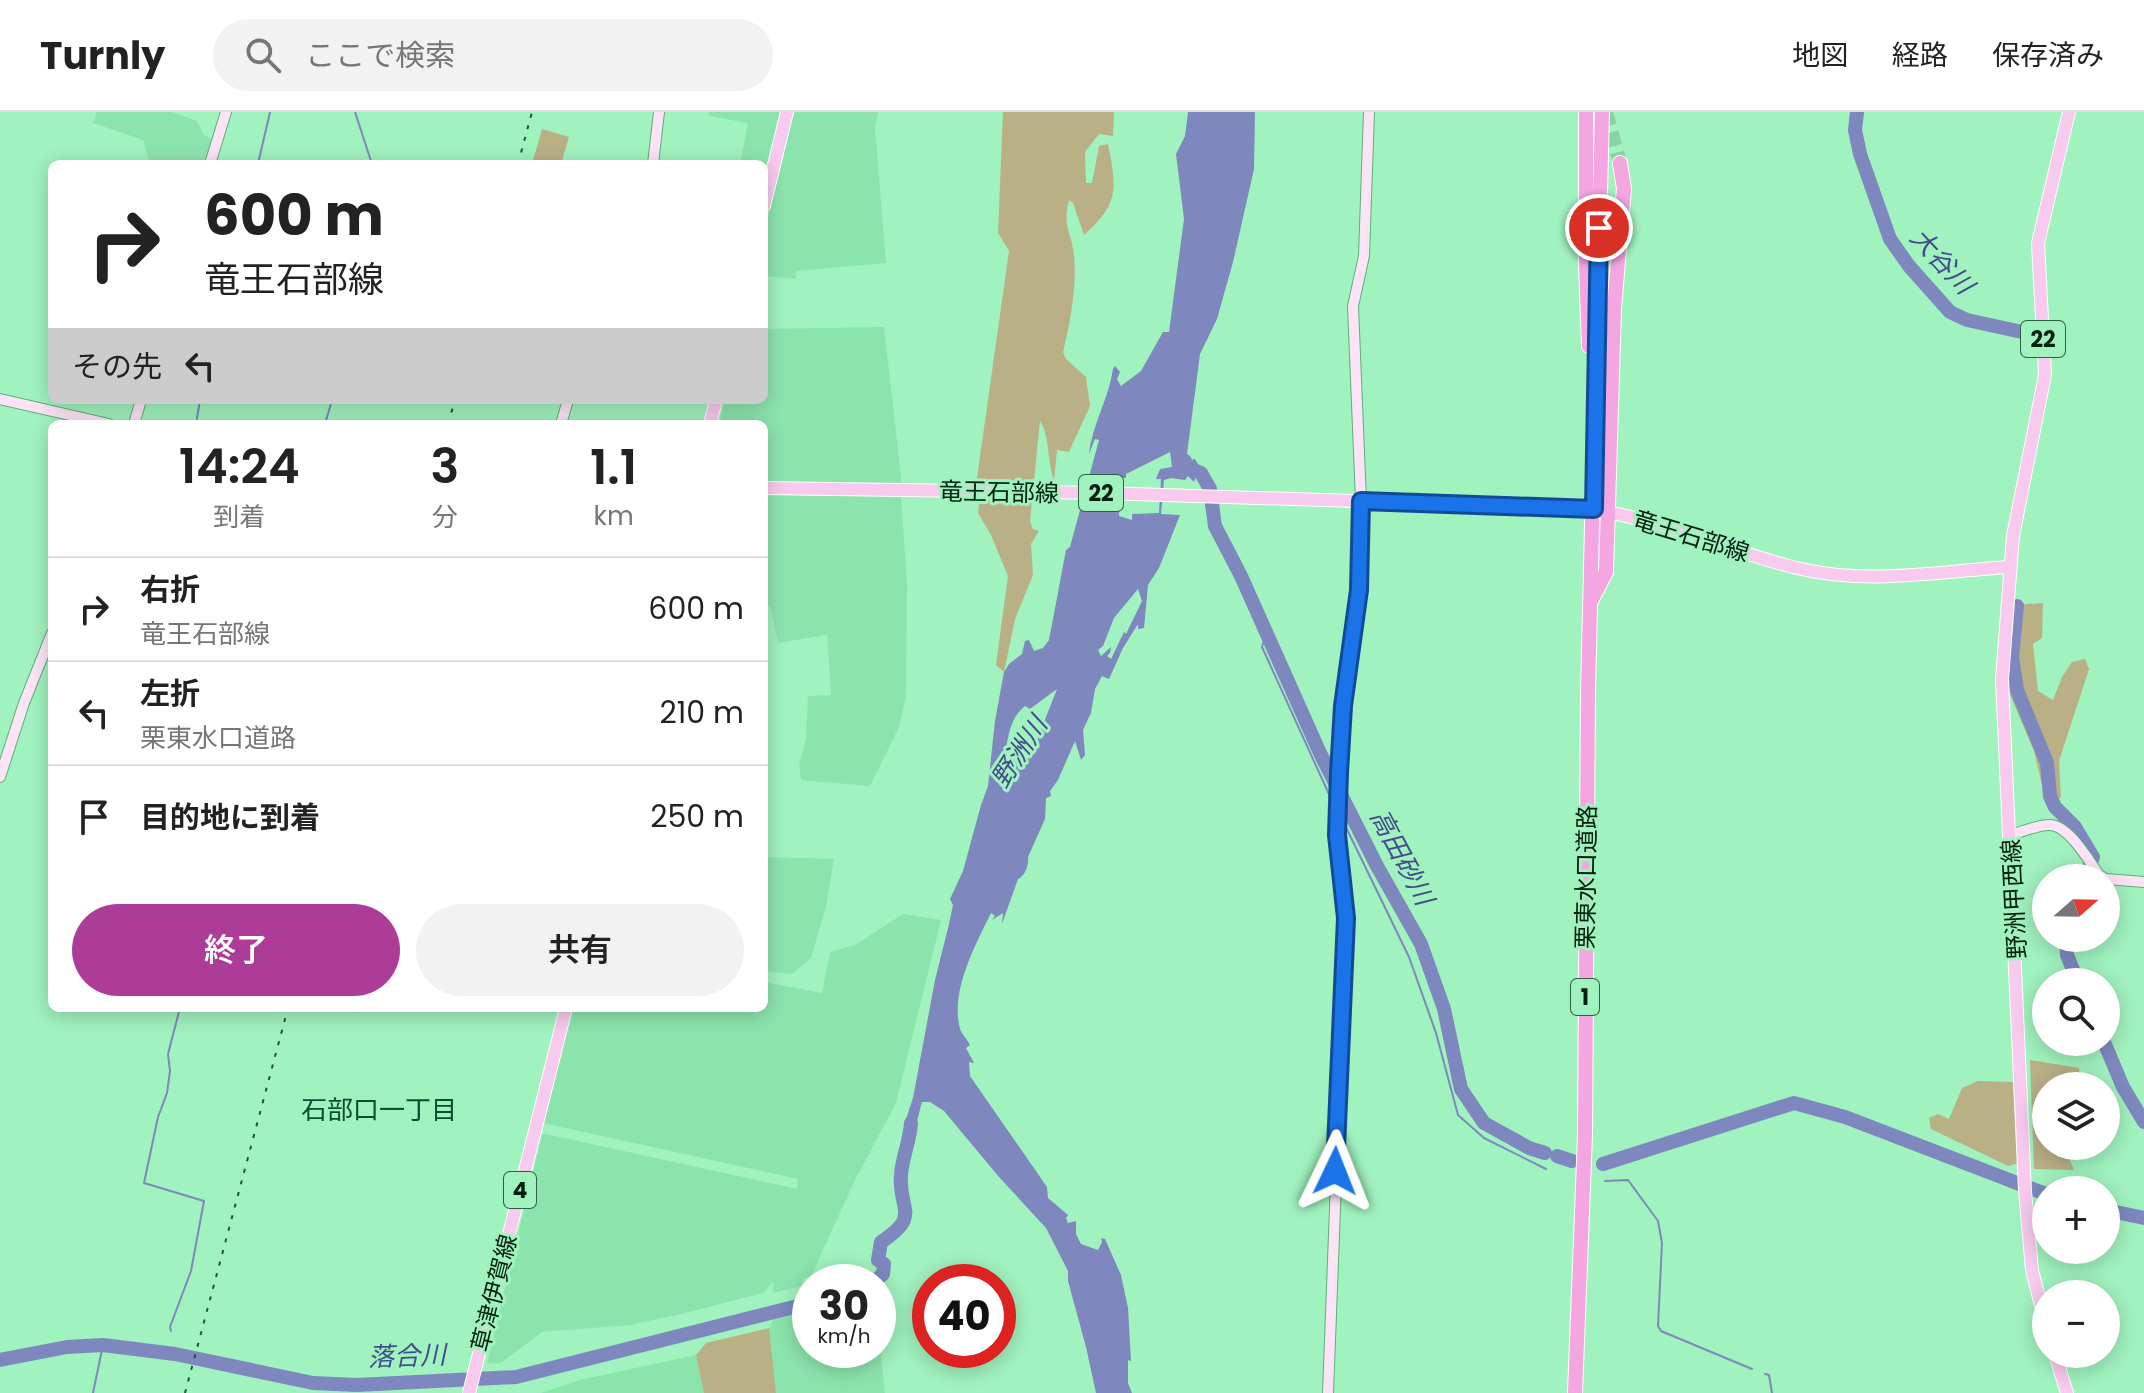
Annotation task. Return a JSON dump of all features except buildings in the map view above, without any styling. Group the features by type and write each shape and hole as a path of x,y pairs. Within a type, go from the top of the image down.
{"highway":[{"name":"栗東水口道路","path":"1586,112 1589,342 1590,366 1597,385"},
{"name":"栗東水口道路","path":"1575,1393 1585,1135 1587,754 1602,112"},
{"name":"栗東水口道路","path":"1591,601 1606,572 1610,512 1614,309 1624,189 1620,163"}],"main road":[{"path":"768,190 787,112"},
{"name":"22","path":"2010,567 2016,514 2045,375 2038,243 2069,112"},
{"name":"竜王石部線","path":"768,488 1225,497 1594,509 1778,563 1830,574 1876,576 2010,567"},
{"name":"野洲甲西線","path":"2010,567 2002,679 2025,1191 2035,1280"},
{"name":"草津伊賀線","path":"471,1384 565,1012"},
{"path":"2059,1368 2067,1393"}],"street":[{"path":"211,160 226,112"},
{"path":"653,160 659,112"},
{"path":"1328,1393 1346,918 1337,835 1338,798 1343,706 1359,590 1361,501 1353,306 1364,256 1369,112"},
{"path":"0,399 92,420"},
{"path":"0,777 48,643"},
{"path":"2010,835 2048,825 2057,826 2077,844 2091,864"},
{"path":"2120,880 2144,882"}],"shaded area":[{"path":"97,112 172,112 197,121 204,135 214,140 208,160 149,160 143,140 93,123"},
{"path":"709,112 784,112 768,176 768,160 741,160 748,123 709,116"},
{"path":"793,112 878,112 875,128 886,263 796,271 796,279 768,276 768,217"},
{"path":"1003,112 1114,112 1113,136 1099,134 1085,152 1086,183 1092,183 1099,146 1108,144 1114,184 1109,204 1084,235 1073,203 1069,200 1067,209 1075,280 1063,352 1066,359 1086,377 1090,406 1069,452 1057,450 1054,480 1040,421 1030,521 1033,529 1039,531 1031,544 1033,575 1015,619 1004,672 996,665 1008,576 978,513 981,488 976,485 1009,251 998,233"},
{"path":"542,129 569,137 562,160 533,160"},
{"path":"884,327 902,485 768,482 768,420 720,420 724,404 768,404 768,329"},
{"path":"768,495 901,496 907,584 906,696 899,727 870,786 801,780 799,764 806,739 808,696 831,695 827,635 778,643 768,604"},
{"path":"2043,603 2042,638 2033,644 2038,691 2053,700 2072,662 2085,659 2089,669 2059,761 2061,797 2047,806 2034,751 2008,690 2010,605"},
{"path":"768,857 834,859 826,906 811,958 792,974 768,971"},
{"path":"903,914 941,920 896,1103 855,1180 817,1264 792,1264 792,1288 773,1293 774,1281 763,1293 681,1314 630,1325 542,1332 501,1363 487,1364 542,1135 797,1189 798,1179 543,1123 571,1012 768,1012 768,983 822,993 830,952 855,945"},
{"path":"2030,1060 2079,1068 2079,1072 2032,1072 2032,1114"},
{"path":"1978,1081 2013,1082 2018,1163 2008,1166 1931,1129 1929,1118 1938,1114 1949,1119 1962,1088"},
{"path":"2034,1160 2070,1160 2074,1170 2034,1169"},
{"path":"792,1313 792,1368 882,1368 885,1393 776,1393 768,1331 775,1316"},
{"path":"769,1328 776,1393 704,1393 696,1355 706,1343"},
{"path":"696,1355 704,1393 541,1393 580,1380"}],"water":[{"path":"1188,112 1255,112 1254,169 1233,262 1217,319 1200,354 1187,454 1187,461 1195,459 1199,466 1194,482 1188,476 1185,480 1164,480 1161,514 1180,515 1159,568 1148,585 1144,628 1138,629 1138,624 1109,679 1102,676 1095,689 1091,713 1083,730 1085,755 1081,760 1075,741 1050,791 1051,796 1046,798 1045,819 1002,924 1003,913 992,920 995,916 991,913 966,969 958,999 960,1029 970,1045 966,1048 974,1063 969,1062 970,1076 1047,1187 1048,1198 1068,1215 1068,1223 1076,1221 1076,1234 1081,1244 1098,1250 1101,1238 1105,1239 1121,1275 1128,1308 1131,1361 1128,1360 1128,1383 1132,1393 1096,1393 1068,1271 1046,1228 944,1111 930,1102 922,1102 911,1144 908,1128 904,1125 913,1098 935,980 953,905 950,899 963,871 988,786 1004,672 1022,654 1025,641 1029,640 1034,651 1043,648 1049,640 1066,550 1070,547 1099,440 1095,439 1089,454 1091,443 1113,369 1115,366 1120,372 1117,379 1121,386 1141,371 1163,332 1169,332 1184,219 1176,154 1185,136","holes":["1170,452 1172,467 1160,469 1156,479 1161,479 1159,513 1132,514 1132,520 1119,516 1120,478 1126,478 1126,474","1138,589 1142,601 1111,659 1107,656 1111,647 1101,656 1098,650 1103,646 1114,618","1057,689 1033,750 1016,757 1006,748 1010,730 1021,710 1025,706 1030,709"]}],"waterway":[{"path":"259,160 270,112"},
{"path":"355,112 371,160"},
{"name":"大谷川","path":"1857,112 1855,130 1860,154 1890,239 1909,266 1950,312 1967,320 2040,336"},
{"path":"197,420 199,404"},
{"path":"326,420 331,404"},
{"name":"高田砂川","path":"1185,461 1186,467 1201,473 1210,489 1215,526 1241,576 1320,753 1377,866 1421,944 1444,1009 1461,1089 1484,1123 1529,1148 1545,1153"},
{"name":"大谷川","path":"2017,606 2012,657 2017,690 2047,763 2050,796 2055,807 2075,827 2093,857 2090,864"},
{"path":"1267,632 1262,647 1333,803"},
{"path":"1342,819 1409,957 1436,1033 1458,1115 1484,1138 1546,1169"},
{"name":"大谷川","path":"2067,952 2072,968"},
{"path":"171,1331 191,1271 204,1201 144,1183 158,1117 167,1093 170,1071 168,1054 179,1012"},
{"name":"大谷川","path":"2110,1056 2123,1087 2144,1122"},
{"name":"高田砂川","path":"1603,1164 1794,1103 1845,1117 2032,1189"},
{"name":"落合川","path":"884,1264 878,1260 881,1242 894,1233 905,1218 901,1175 911,1123"},
{"name":"高田砂川","path":"1557,1156 1572,1161"},
{"path":"1605,1181 1628,1180 1658,1221 1662,1243 1658,1326 1661,1331 1752,1369"},
{"name":"高田砂川","path":"2120,1213 2144,1218"},
{"name":"落合川","path":"0,1360 67,1347 103,1345 175,1354 313,1383 357,1385 516,1377 792,1308"},
{"path":"93,1393 103,1345"},
{"path":"1765,1374 1769,1375 1772,1393"}],"tunnel":[{"path":"1606,112 1620,163"}],"railway":[{"path":"519,160 532,112"},
{"path":"449,420 454,404"},
{"path":"185,1393 287,1012"}],"district":[{"name":"石部口一丁目","path":"379,1110"}],"route":[{"path":"1335,1171 1346,918 1337,835 1339,773 1343,706 1359,590 1361,501 1594,509 1599,228"}],"water label":[{"name":"野洲川","path":"1019,752"}]}
